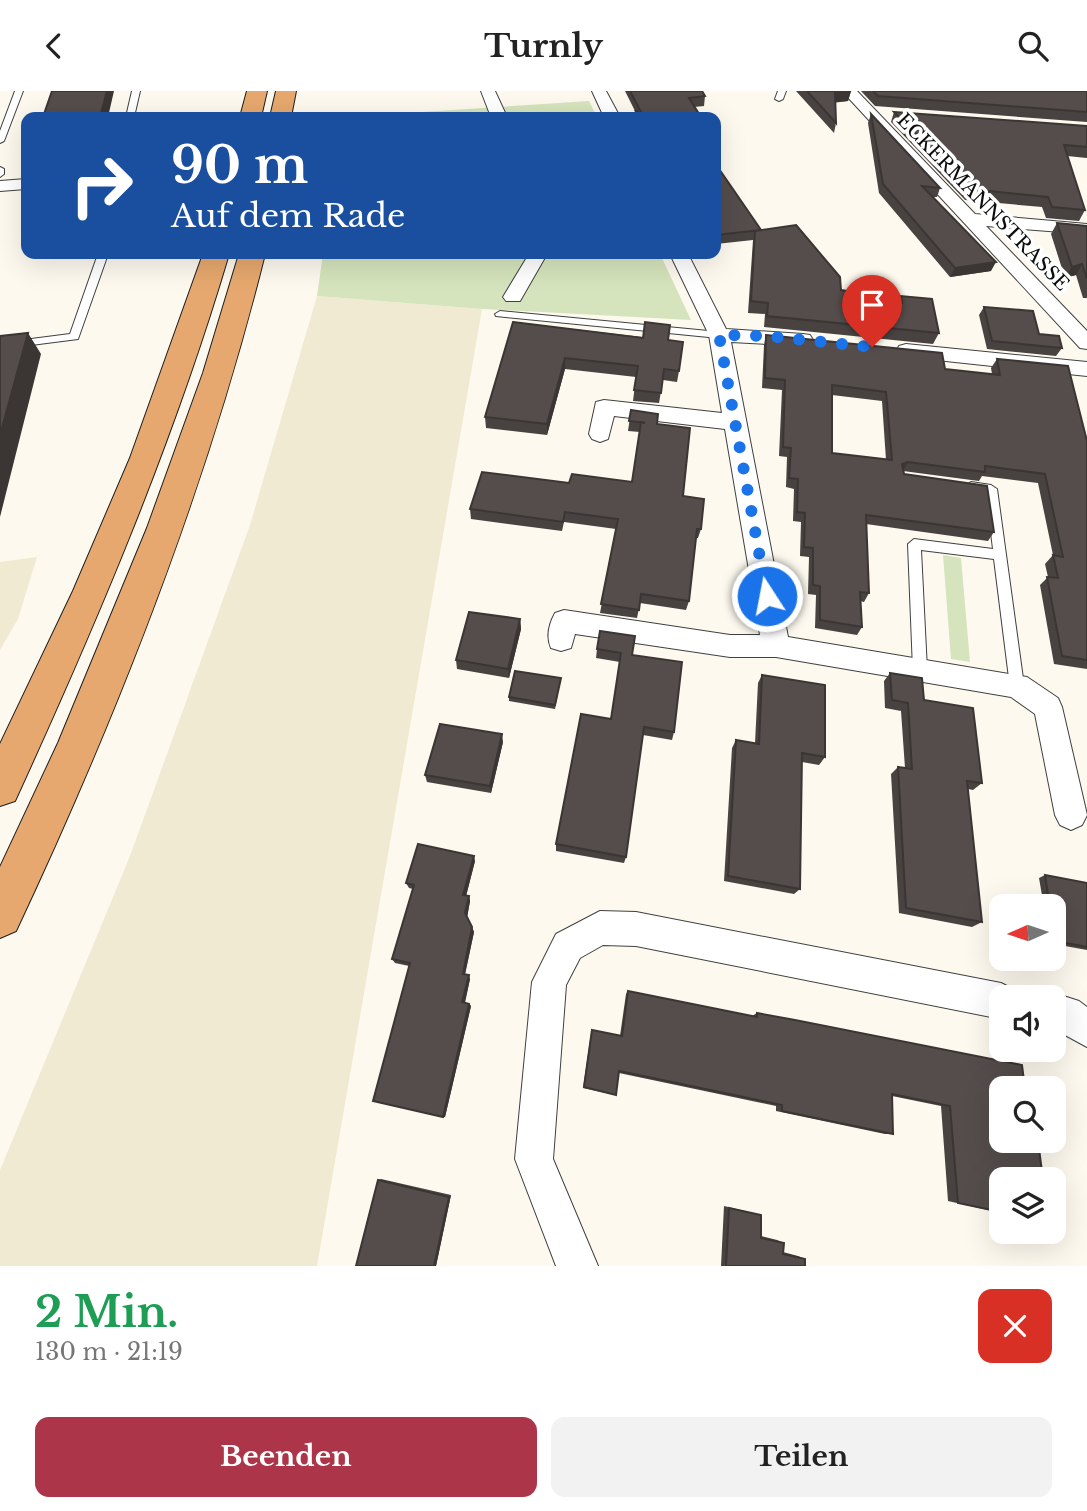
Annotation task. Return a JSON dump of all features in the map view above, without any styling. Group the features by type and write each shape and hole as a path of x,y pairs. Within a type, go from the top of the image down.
{"highway":[{"path":"252,112 257,91"},
{"path":"282,112 286,91"},
{"path":"0,787 55,674 146,458 202,302 215,259"},
{"path":"0,915 107,678 191,458 251,259"}],"street":[{"path":"488,91 497,112"},
{"path":"599,91 610,112"},
{"name":"ECKERMANNSTRASSE","path":"849,91 1087,343"},
{"path":"869,113 895,114"},
{"path":"0,186 21,184"},
{"path":"972,219 1087,229"},
{"path":"513,297 535,259"},
{"path":"681,259 719,335 776,646"},
{"path":"719,335 765,336 818,342"},
{"path":"886,348 1087,369"},
{"path":"600,434 604,407 733,422"},
{"path":"561,640 564,621 730,646 776,646 1017,686 1048,707 1071,815"},
{"path":"577,1266 534,1159 549,982 568,946 600,928 636,929 989,999"},
{"path":"1066,1014 1087,1029"}],"lane":[{"path":"131,112 136,91"},
{"path":"0,141 15,95"},
{"path":"0,346 74,337 101,259"},
{"path":"500,314 719,335"},
{"path":"953,484 991,489 1017,686"},
{"path":"920,670 914,544 1000,555"}],"shaded area":[{"path":"317,296 482,309 317,1266 0,1266 0,1170 130,856 250,525"},
{"path":"37,557 18,619 0,650 0,562"}],"green space":[{"path":"589,101 594,112 421,112"},
{"path":"322,259 662,259 691,320 482,309 317,296"},
{"path":"943,555 961,558 970,662 951,659"}],"building":[{"path":"52,91 107,91 101,112 45,112"},
{"path":"630,91 702,91 705,96 689,98 698,112 641,112"},
{"path":"807,91 851,91 835,93 836,123"},
{"path":"873,91 1087,91 1087,112 878,96"},
{"path":"894,112 1087,126 1087,147 1064,145 1085,210 1052,207 1048,197 970,189"},
{"path":"871,114 940,188 922,186 996,262 955,268 883,184"},
{"path":"721,172 761,230 721,234"},
{"path":"1057,223 1087,226 1087,279 1082,264 1072,267"},
{"path":"796,225 840,277 841,290 848,291 848,298 902,303 901,296 932,299 939,333 767,316 768,303 751,301 755,231"},
{"path":"984,307 1033,311 1039,334 1059,336 1062,348 992,341"},
{"path":"513,322 643,338 645,322 670,325 668,340 683,342 679,371 664,369 661,393 634,390 638,366 565,358 547,424 485,417"},
{"path":"28,333 0,435 0,336"},
{"path":"766,335 942,353 945,369 1000,375 997,359 1068,366 1087,441 1087,660 1062,656 1047,577 1058,578 1053,555 1063,557 1045,474 985,466 985,472 908,462 902,464 904,474 987,486 994,532 866,515 869,593 860,592 862,627 820,620 820,586 813,585 813,548 804,547 805,513 797,512 798,479 789,478 791,448 783,447 785,380 765,378","holes":["832,385 886,392 892,460 832,453"]},
{"path":"631,410 658,414 657,424 690,428 683,496 704,499 701,529 697,529 689,601 641,594 639,610 601,604 618,519 565,512 563,522 470,509 482,472 569,483 572,474 632,482 641,422 629,421"},
{"path":"469,612 520,619 508,669 456,660"},
{"path":"600,631 635,636 632,655 682,662 674,732 644,727 626,857 556,844 581,714 611,719 621,653 597,649"},
{"path":"515,671 561,678 555,705 509,697"},
{"path":"890,673 922,678 924,700 973,708 982,783 967,781 982,922 906,908 898,767 912,769 908,703 892,700"},
{"path":"762,675 825,685 825,757 802,753 800,889 728,876 736,740 759,744"},
{"path":"440,724 502,734 490,786 425,775"},
{"path":"418,844 474,856 463,895 469,896 465,913 472,927 463,974 469,975 462,1002 469,1004 443,1117 373,1101 410,963 392,959 414,885 406,883"},
{"path":"1045,875 1087,883 1087,947 1066,943 1066,894 1048,894"},
{"path":"628,991 757,1017 757,1013 795,1020 989,1058 989,1062 1022,1065 1023,1076 989,1076 989,1153 1040,1153 1041,1167 989,1167 989,1209 958,1203 950,1106 892,1094 893,1134 782,1111 782,1105 619,1071 616,1095 584,1087 592,1030 622,1036"},
{"path":"378,1180 449,1197 434,1266 356,1266"},
{"path":"729,1208 761,1215 761,1238 784,1243 783,1254 805,1259 805,1266 726,1266"}],"route":[{"path":"767,596 719,335 765,336 872,347"}]}
